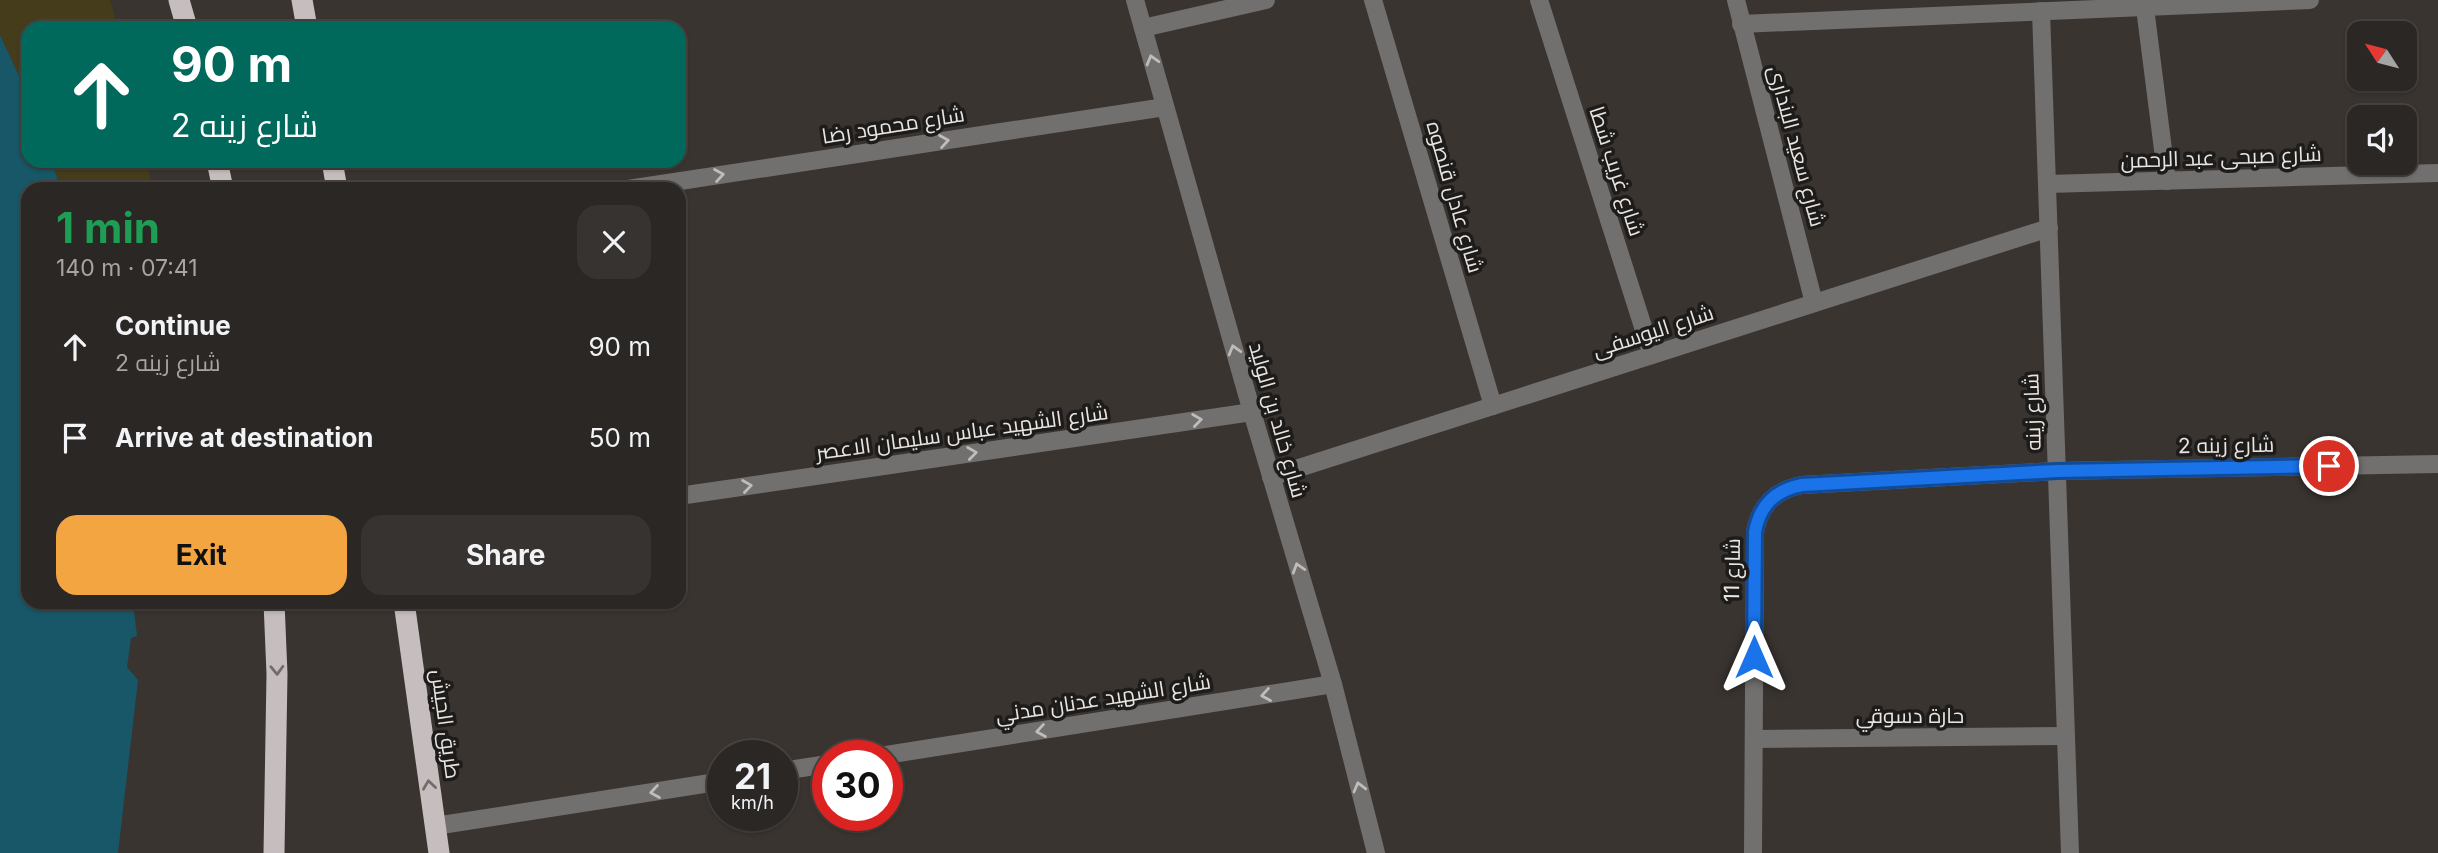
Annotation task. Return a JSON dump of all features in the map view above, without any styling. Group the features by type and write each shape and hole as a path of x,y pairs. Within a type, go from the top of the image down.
{"highway":[{"path":"179,0 185,21"},
{"path":"302,0 306,21"},
{"path":"274,609 277,674 274,853"},
{"name":"طريق الجيش","path":"405,609 439,853"}],"street":[{"name":"شارع خالد بن الوليد","path":"1135,0 1252,412 1333,684 1376,853"},
{"path":"1143,28 1266,0"},
{"name":"شارع عادل قنصوه","path":"1373,0 1493,406"},
{"name":"شارع غريب شطا","path":"1539,0 1652,355"},
{"name":"شارع سعيد البندارى","path":"1736,0 1814,303"},
{"path":"1741,24 2041,11 2144,3 2310,0"},
{"path":"2144,3 2166,181"},
{"name":"شارع زينه","path":"2041,11 2070,853"},
{"name":"شارع محمود رضا","path":"674,182 1165,107"},
{"name":"شارع صبحى عبد الرحمن","path":"2047,184 2438,173"},
{"name":"شارع اليوسفى","path":"1271,477 2049,228"},
{"name":"شارع الشهيد عباس سليمان الاعصر","path":"686,495 1252,412"},
{"name":"شارع زينه 2","path":"2057,471 2438,464"},
{"name":"شارع 11","path":"1753,853 1755,532 1758,517 1765,505 1776,494 1789,487 1802,485 2057,471"},
{"name":"شارع الشهيد عدنان مدني","path":"903,752 1333,684"},
{"name":"حارة دسوقي","path":"1754,739 2066,736"},
{"path":"435,826 707,784"}],"sand":[{"path":"0,0 110,0 116,21 21,21 21,80 0,35"},
{"path":"54,168 148,168 151,182 58,182"}],"water":[{"path":"0,35 21,80 21,168 54,168 58,182 21,182 21,609 134,609 137,636 131,638 127,667 138,680 118,853 0,853"}],"route":[{"path":"1754,657 1755,532 1758,517 1776,494 1789,487 2057,471 2329,466"}]}
